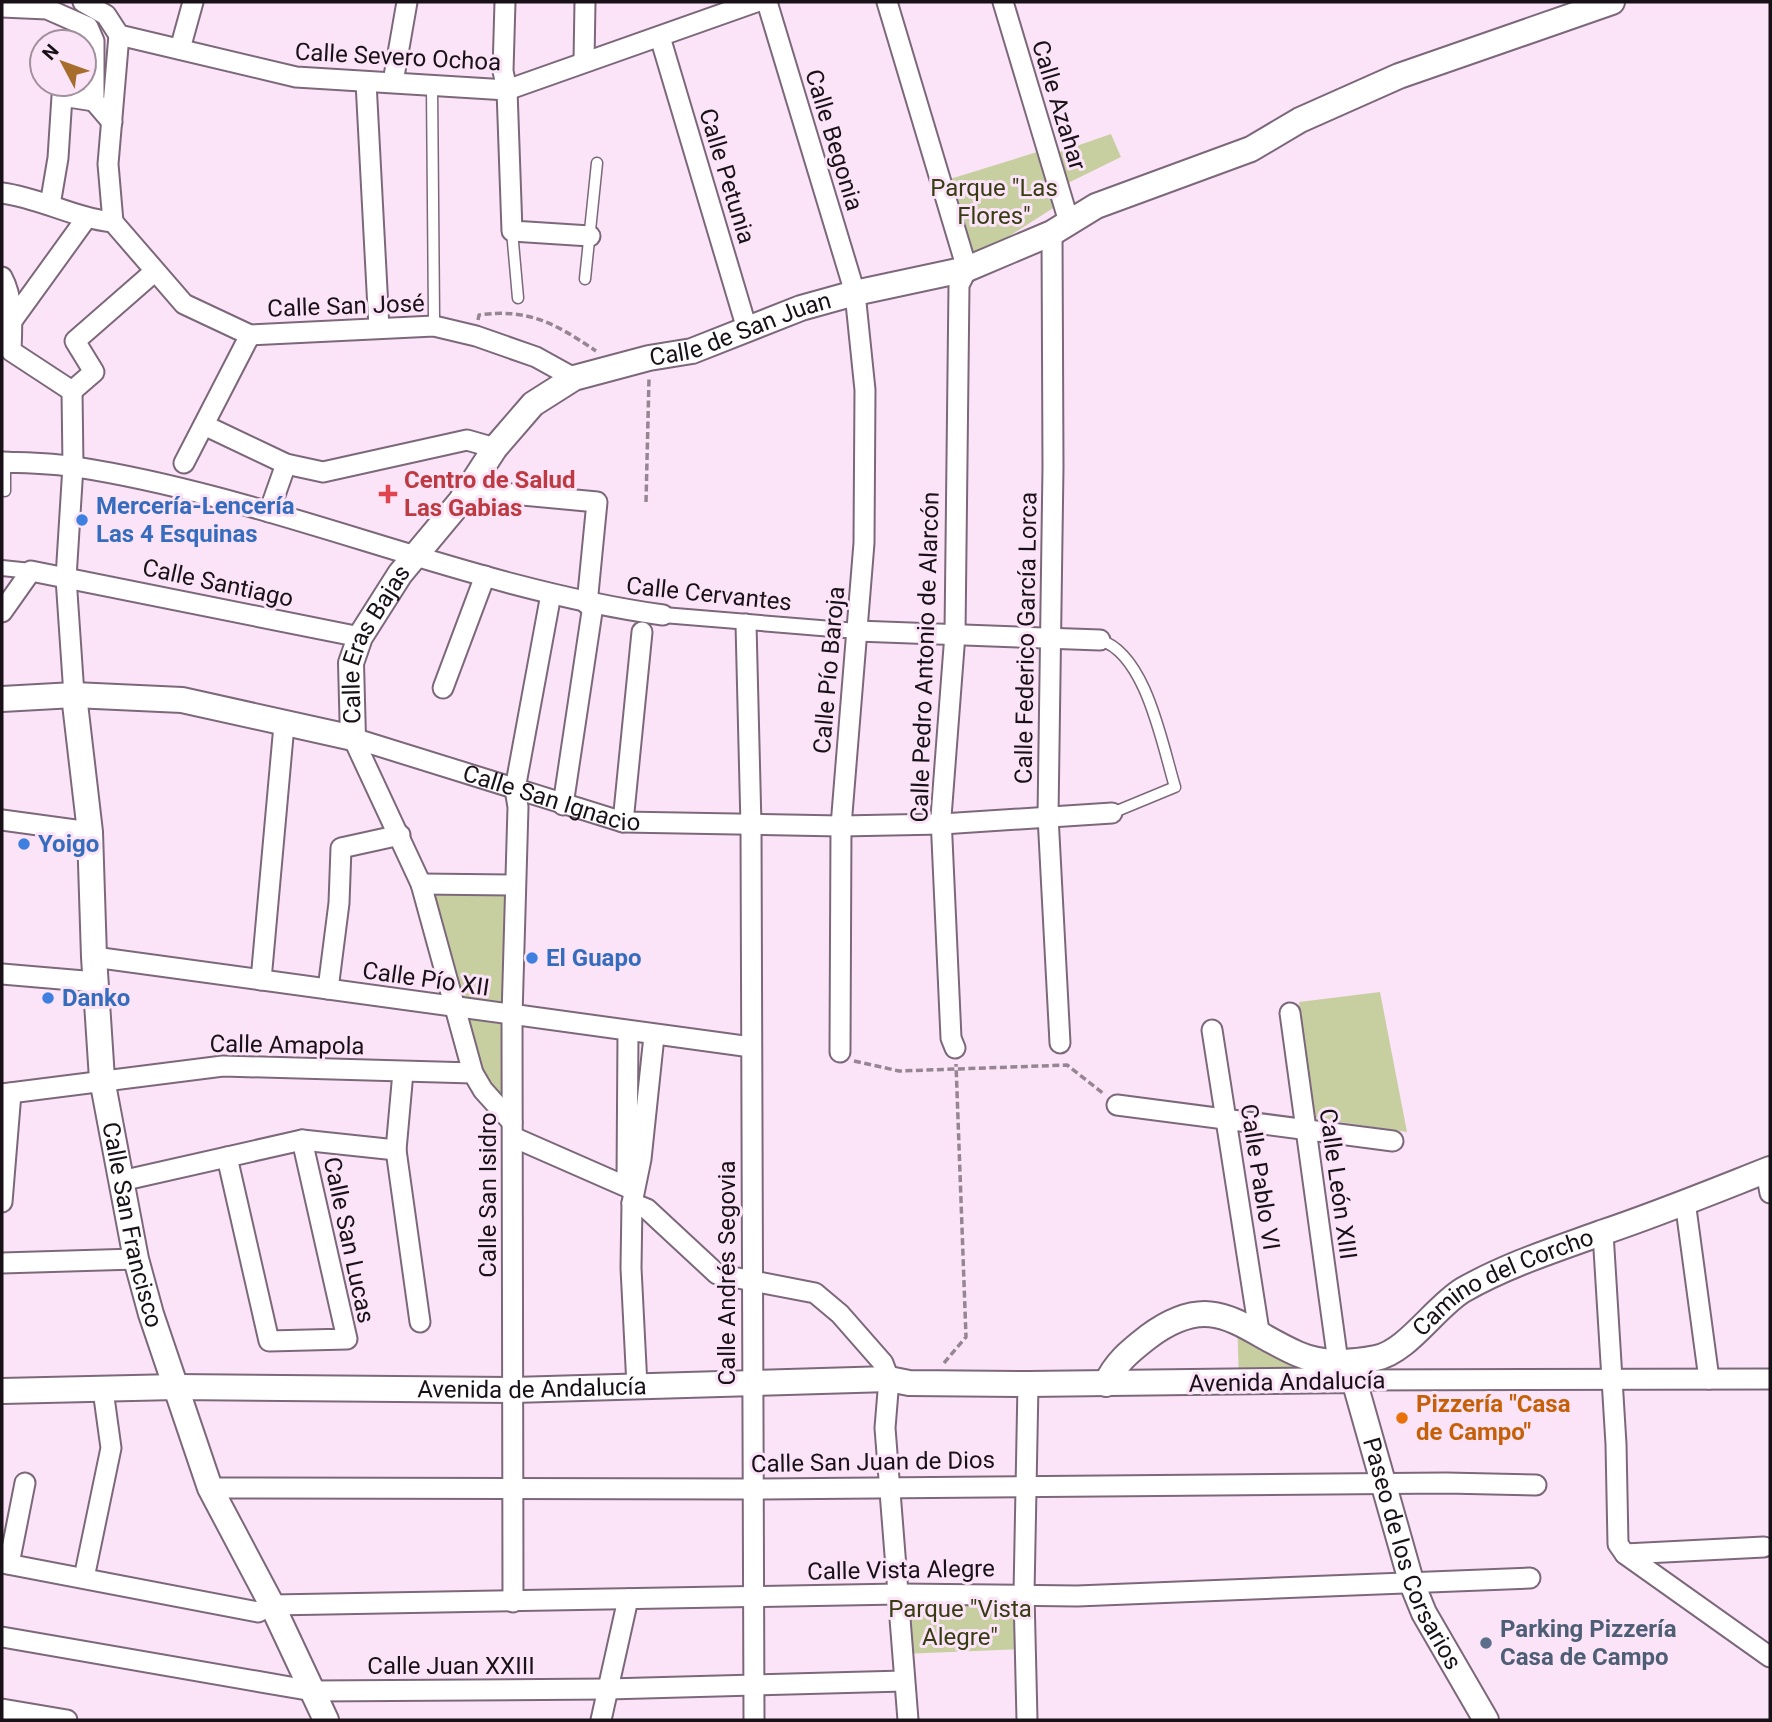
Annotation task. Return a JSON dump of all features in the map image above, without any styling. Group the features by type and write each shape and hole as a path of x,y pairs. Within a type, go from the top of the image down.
{"street":[{"path":"2,193 26,196 85,220 113,222 108,164 119,35 106,15 83,2"},
{"path":"180,49 193,2"},
{"path":"393,82 407,2"},
{"path":"505,2 503,71 507,90 512,231 590,236"},
{"path":"584,61 585,2"},
{"name":"Calle Severo Ochoa","path":"119,35 296,77 507,90 756,2"},
{"name":"Calle Begonia","path":"767,2 855,293"},
{"path":"887,2 967,269"},
{"name":"Calle Azahar","path":"1003,2 1060,227"},
{"name":"Calle de San Juan","path":"414,556 469,490 495,448 533,404 574,378 692,351 801,308 855,293 967,269 1130,192 1251,149 1300,120 1422,66 1612,2"},
{"path":"2,7 47,9 88,27 94,41 94,102"},
{"name":"Calle Petunia","path":"660,37 747,329"},
{"path":"366,82 379,328"},
{"path":"50,205 58,158 62,96 94,102 112,121"},
{"path":"12,321 85,220"},
{"name":"Calle San José","path":"113,222 184,304 250,335 434,326 476,336 536,357 574,378"},
{"name":"Calle Federico García Lorca","path":"1060,227 1048,816 1060,1043"},
{"name":"Calle Pedro Antonio de Alarcón","path":"955,1048 951,1038 942,824 955,634 959,285 967,269"},
{"path":"74,695 66,579 73,466 72,391 94,372 75,341 154,272"},
{"path":"2,277 8,288 12,351 72,391"},
{"name":"Calle Pío Baroja","path":"840,1052 841,826 864,543 865,390 855,293"},
{"path":"184,463 250,335"},
{"path":"204,425 286,464 323,472 467,440 495,448"},
{"name":"Calle Cervantes","path":"3,462 73,466 132,477 269,512 590,605 746,624 1100,640"},
{"path":"269,512 286,464"},
{"path":"469,490 597,502 590,605 563,805"},
{"name":"Calle Eras Bajas","path":"353,738 351,663 360,638 414,556"},
{"path":"2,568 31,571 2,612"},
{"name":"Calle Santiago","path":"31,571 360,638"},
{"path":"443,688 485,576"},
{"name":"Calle San Isidro","path":"513,1602 512,1016 518,807 515,789 551,594"},
{"name":"Calle Andrés Segovia","path":"746,624 751,826 754,1720"},
{"path":"623,822 642,632"},
{"name":"Calle San Ignacio","path":"2,699 74,695 182,700 353,738 623,822 841,826 942,824 1112,813"},
{"name":"Calle San Francisco","path":"74,695 90,832 102,1079 136,1259 210,1488 272,1605 326,1720"},
{"path":"261,980 284,724"},
{"path":"353,738 421,884 473,1073 513,1130 631,1193 717,1274 815,1293 840,1314 883,1363 888,1379 885,1428 908,1720"},
{"path":"2,820 90,832"},
{"path":"328,989 339,902 341,848 400,835"},
{"path":"421,884 514,885"},
{"name":"Calle Pío XII","path":"94,957 654,1036 751,1047"},
{"path":"2,974 96,982"},
{"name":"Calle León XIII","path":"1290,1013 1305,1129 1346,1371"},
{"name":"Calle Pablo VI","path":"1212,1030 1259,1331"},
{"path":"628,1032 631,1268 637,1387"},
{"path":"631,1193 641,1159 654,1036"},
{"name":"Calle Amapola","path":"6,1093 223,1066 473,1073"},
{"path":"403,1072 396,1150 420,1322"},
{"path":"2,1202 6,1093"},
{"path":"1117,1105 1394,1141"},
{"path":"121,1181 302,1140 396,1150"},
{"name":"Calle San Lucas","path":"227,1157 269,1341 347,1339 302,1140"},
{"name":"Camino del Corcho","path":"1106,1384 1112,1370 1125,1355 1166,1325 1192,1316 1224,1315 1299,1354 1346,1371 1395,1351 1463,1290 1516,1263 1685,1201 1769,1178"},
{"path":"1685,1201 1709,1379"},
{"path":"1603,1233 1618,1544 1625,1554 1770,1657"},
{"path":"2,1263 136,1259"},
{"name":"Avenida Andalucía","path":"888,1379 922,1383 1106,1384 1346,1371 1611,1380 1770,1378"},
{"name":"Paseo de los Corsarios","path":"1346,1371 1385,1484 1411,1581 1430,1623 1486,1720"},
{"name":"Avenida de Andalucía","path":"176,1387 513,1390 888,1379"},
{"path":"1027,1720 1024,1594 1028,1384"},
{"path":"2,1391 103,1391 176,1387"},
{"path":"84,1578 111,1448 103,1391"},
{"path":"5,1563 25,1483"},
{"name":"Calle San Juan de Dios","path":"210,1488 752,1489 1027,1485 1536,1485"},
{"path":"1625,1554 1764,1547"},
{"name":"Calle Vista Alegre","path":"5,1563 258,1612 272,1605 899,1594 1077,1596 1530,1578"},
{"path":"601,1720 628,1599"},
{"name":"Calle Juan XXIII","path":"2,1637 313,1691 608,1689 904,1681"},
{"path":"2,1709 67,1720"}],"lane":[{"path":"432,87 434,317"},
{"path":"585,279 597,163"},
{"path":"512,231 518,299"},
{"path":"3,462 5,491"},
{"path":"1100,640 1113,644 1142,681 1175,787 1112,813"}],"path":[{"path":"476,336 479,315 509,311 557,326 608,360 637,362 646,502"},
{"path":"922,1383 966,1337 955,1048"},
{"path":"840,1052 859,1064 899,1071 956,1072 1067,1065 1117,1105"}],"green space":[{"path":"1111,134 1121,157 1068,183 1059,152"},
{"name":"Parque \"Las Flores\"","path":"1037,152 1055,207 972,256 950,179"},
{"path":"431,892 507,892 505,1008 459,1001"},
{"path":"1380,992 1407,1132 1314,1118 1299,1002"},
{"path":"464,1018 506,1025 504,1098 499,1099 487,1085"},
{"path":"1237,1320 1351,1362 1239,1381"},
{"name":"Parque \"Vista Alegre\"","path":"899,1594 1024,1594 1026,1649 902,1654"}],"place":[{"name":"Centro de Salud Las Gabias","path":"388,494"},
{"name":"Mercería-Lencería Las 4 Esquinas","path":"82,520"},
{"name":"Yoigo","path":"24,844"},
{"name":"El Guapo","path":"532,958"},
{"name":"Danko","path":"48,998"},
{"name":"Pizzería \"Casa de Campo\"","path":"1402,1418"},
{"name":"Parking Pizzería Casa de Campo","path":"1486,1643"}]}
